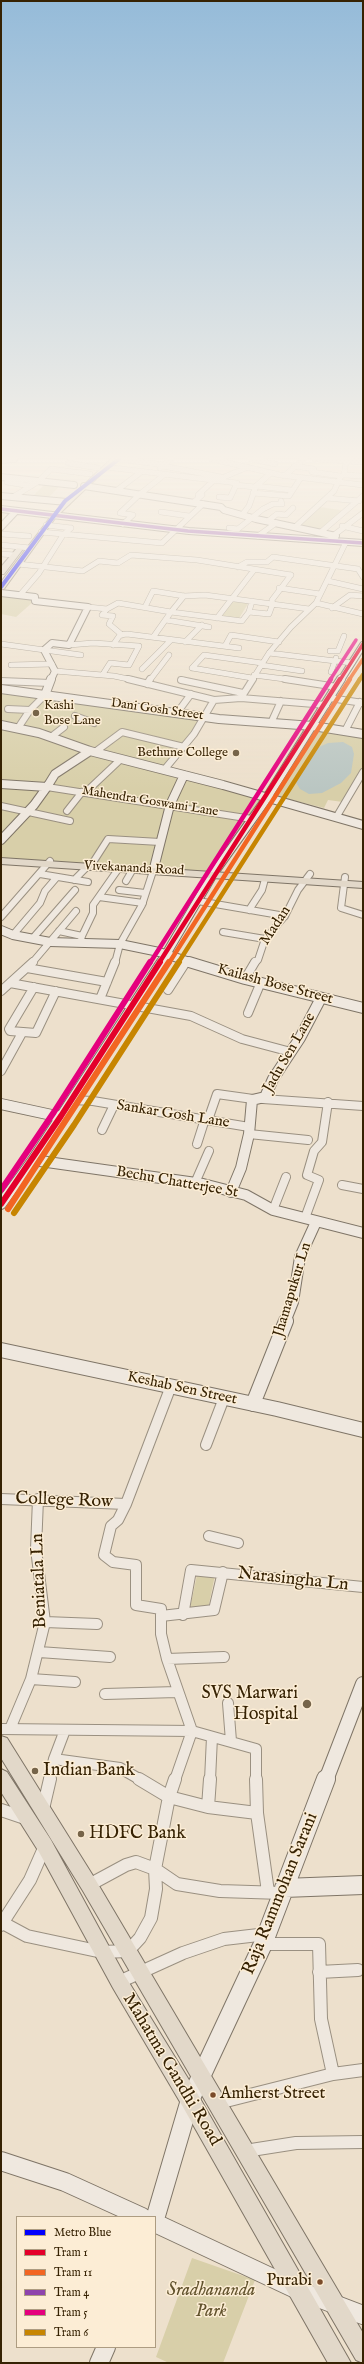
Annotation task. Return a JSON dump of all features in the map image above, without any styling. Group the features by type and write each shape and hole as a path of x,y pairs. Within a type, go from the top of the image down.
{"main road":[{"path":"1,587 14,569"},
{"name":"Vivekananda Road","path":"1,860 344,880 363,878"},
{"name":"Vivekananda Road","path":"89,865 133,869 153,869"},
{"name":"Vivekananda Road","path":"214,872 265,879 307,878"},
{"name":"Vivekananda Road","path":"344,880 363,885"},
{"name":"Mahatma Gandhi Road","path":"4,1734 36,1815 45,1846 119,1982 190,2100 340,2363"},
{"name":"Mahatma Gandhi Road","path":"1,1777 36,1815 89,1885 201,2076 218,2102 331,2301 363,2353"}],"street":[{"path":"20,595 39,573 40,569"},
{"path":"72,569 83,571 86,569"},
{"path":"249,612 269,614 272,601 279,588 291,575 250,569"},
{"path":"242,696 269,653 316,603 333,569"},
{"path":"217,618 254,570"},
{"path":"328,581 363,589"},
{"path":"279,588 320,594"},
{"path":"145,608 153,591 184,596 205,594 252,601 272,601 309,609"},
{"path":"1,593 34,597 35,601 107,609"},
{"path":"332,608 350,595 363,596"},
{"path":"154,636 184,596"},
{"path":"239,648 185,642 154,636 122,635 110,624 113,616 102,615 107,609 118,603 171,612 242,621 249,612 252,601"},
{"path":"316,603 332,608 363,614"},
{"path":"69,645 88,607"},
{"path":"192,624 199,615"},
{"path":"166,620 209,627"},
{"path":"185,642 202,625"},
{"path":"113,645 122,635"},
{"path":"225,646 231,635 279,642"},
{"path":"330,651 338,651 344,636"},
{"path":"142,669 171,640"},
{"path":"44,650 52,643 69,645 93,643 139,646 129,665 110,664 103,674"},
{"path":"1,644 80,655"},
{"path":"1,1204 33,1160 135,1004 214,872 268,797 363,645"},
{"path":"18,728 30,710 45,695 50,683 54,667 44,650"},
{"path":"269,653 352,663"},
{"path":"331,672 338,653"},
{"path":"147,684 169,655"},
{"path":"302,671 204,655 192,668 337,687"},
{"path":"10,665 54,667 103,674 214,700 242,696"},
{"path":"181,680 242,696 281,701 361,702 345,732"},
{"path":"1,681 50,683"},
{"name":"Dani Gosh Street","path":"1,689 204,717 313,726 363,734"},
{"path":"176,713 192,694"},
{"path":"164,770 184,747 214,700"},
{"path":"271,723 281,701"},
{"path":"8,709 30,710"},
{"path":"75,716 94,723"},
{"path":"1,725 18,728 121,759 337,816 363,825"},
{"path":"51,737 64,727"},
{"path":"1,840 48,787 55,774 122,732 184,747"},
{"path":"67,811 84,792 121,759"},
{"path":"337,816 363,772"},
{"path":"100,999 120,944 143,903 170,805 184,775"},
{"path":"1,784 48,787"},
{"name":"Mahendra Goswami Lane","path":"48,787 170,805 202,812 252,818"},
{"path":"1,806 70,820"},
{"path":"74,880 89,865 108,839 160,842"},
{"path":"1,917 49,863"},
{"path":"59,931 80,940 93,913 93,905 119,868"},
{"path":"126,881 133,869"},
{"path":"40,874 88,882"},
{"path":"13,934 40,903 45,891 57,877"},
{"name":"Madan","path":"245,979 253,963 258,960 265,939 285,916 307,878"},
{"path":"249,910 262,890 265,879"},
{"path":"344,880 341,908 363,914"},
{"path":"33,938 75,890"},
{"path":"119,890 145,893"},
{"path":"99,897 143,903"},
{"path":"198,901 285,916"},
{"path":"1,991 27,968 76,911"},
{"name":"Kailash Bose Street","path":"1,930 50,942 80,940 120,944 186,961 245,979 363,1008"},
{"path":"223,932 265,939"},
{"path":"168,990 186,961"},
{"path":"27,968 107,982"},
{"path":"248,1013 261,982"},
{"path":"10,983 135,1004 199,1018 242,1039 291,1052"},
{"path":"34,988 8,1030 22,1033 36,1033 56,991"},
{"name":"Jadu Sen Lane","path":"230,1192 241,1168 249,1130 258,1099 291,1052 321,998"},
{"path":"1,1071 22,1033"},
{"path":"197,1144 217,1094 258,1099 328,1102 363,1106"},
{"name":"Sankar Gosh Lane","path":"72,1100 114,1105 206,1120 249,1130 308,1140"},
{"path":"311,1220 319,1180 307,1174 314,1150 322,1142 328,1102"},
{"path":"1,1104 61,1117"},
{"path":"102,1130 114,1105"},
{"path":"195,1184 209,1151"},
{"name":"Bechu Chatterjee St","path":"33,1160 195,1184 246,1195 274,1210 363,1233"},
{"path":"274,1210 286,1177"},
{"path":"342,1185 363,1189"},
{"name":"Jhamapukur Ln","path":"253,1404 293,1302 300,1257 311,1220"},
{"name":"Keshab Sen Street","path":"1,1350 253,1404 363,1430"},
{"path":"45,1846 30,1880 1,1924 27,1936 102,1952 128,1951 140,1938 152,1918 156,1889 155,1868 169,1797 192,1731 177,1692 167,1659 161,1634 161,1609 136,1605 136,1565 113,1562 104,1555 111,1526 118,1520 126,1504 157,1418 171,1386"},
{"path":"206,1445 224,1398"},
{"name":"College Row","path":"1,1498 126,1504"},
{"name":"Beniatala Ln","path":"4,1734 31,1679 39,1652 44,1622 36,1548 38,1499"},
{"path":"209,1536 238,1543"},
{"name":"Narasingha Ln","path":"183,1615 191,1570 363,1587"},
{"path":"161,1616 183,1615 214,1610 223,1572"},
{"path":"44,1622 97,1624"},
{"path":"39,1652 110,1657"},
{"path":"167,1659 224,1657"},
{"path":"31,1679 75,1682"},
{"name":"Raja Rammohan Sarani","path":"156,2216 190,2100 265,1939 278,1891 363,1684"},
{"path":"105,1694 177,1692"},
{"path":"228,1703 231,1741"},
{"path":"1,1810 36,1815 65,1730"},
{"path":"4,1734 65,1730 192,1731 231,1741 256,1750 257,1813 278,1891"},
{"path":"208,1807 212,1737"},
{"path":"54,1759 120,1768 169,1797 208,1807 257,1813"},
{"path":"89,1885 126,1865 136,1862 155,1868 177,1884 220,1891 278,1891 363,1885"},
{"path":"119,1982 183,1953 224,1939 265,1939 319,1944 321,2019 333,2074"},
{"path":"319,1972 358,1970"},
{"path":"218,2102 333,2074 363,2070"},
{"path":"245,2151 296,2143 363,2142"},
{"path":"1,2161 65,2182 140,2216"},
{"path":"156,2223 300,2291 331,2301 363,2315"},
{"path":"99,2363 106,2348"}],"green space":[{"path":"1,596 30,599 33,602 16,617 1,614"},
{"path":"233,601 249,602 238,620 219,617"},
{"path":"1,691 203,718 164,770 268,797 216,872 1,858"},
{"path":"315,728 363,735 363,767 343,802 328,800 324,808 273,795"},
{"path":"197,1575 215,1575 208,1609 190,1608"},
{"name":"Sradhananda Park","path":"192,2258 255,2280 223,2363 169,2363 156,2357"}],"shaded area":[{"path":"343,742 352,747 354,754 351,773 341,783 322,793 309,794 300,789 295,781 295,776 313,750 328,743"}],"metro line":[{"name":"Blue","path":"1,587 14,569"}],"tram line":[{"name":"5","path":"1,1190 54,1112 356,640"},
{"name":"1","path":"1,1204 61,1116 363,644"},
{"name":"11","path":"8,1209 68,1120 363,659"},
{"name":"6","path":"14,1213 74,1125 363,674"}],"place":[{"name":"Kashi Bose Lane","path":"36,713"},
{"name":"Bethune College","path":"236,753"},
{"name":"SVS Marwari Hospital","path":"307,1704"},
{"name":"Indian Bank","path":"35,1771"},
{"name":"HDFC Bank","path":"81,1834"},
{"name":"Amherst Street","path":"213,2095"},
{"name":"Purabi","path":"320,2282"}]}
